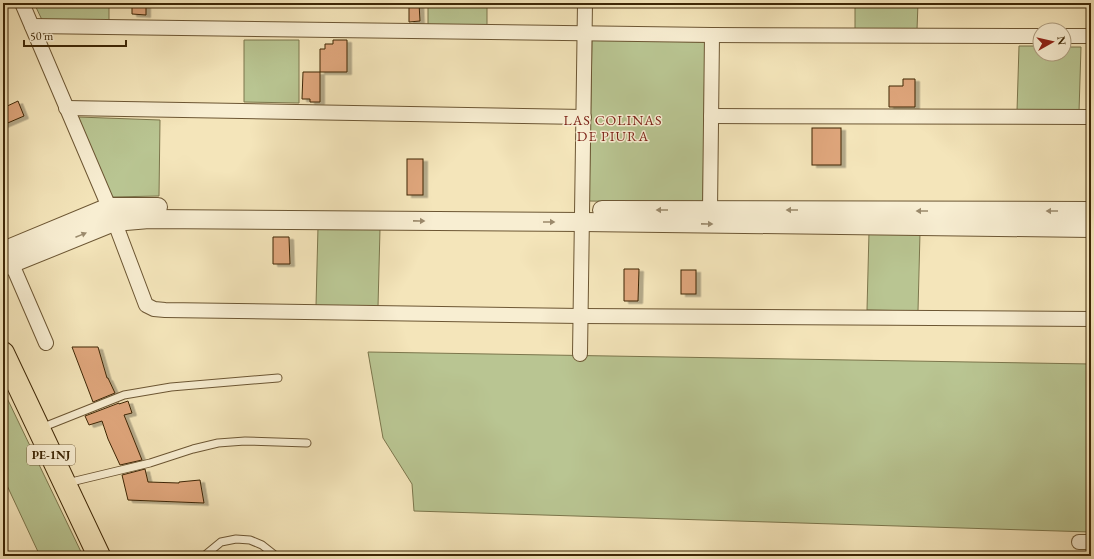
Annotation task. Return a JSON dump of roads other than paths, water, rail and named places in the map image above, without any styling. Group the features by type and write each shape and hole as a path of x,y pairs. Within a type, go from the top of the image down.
{"highway":[{"name":"PE-1NJ","path":"5,363 39,429 99,556"}],"street":[{"path":"22,3 111,214 146,305 157,310 581,316 1091,319"},
{"path":"580,354 585,3"},
{"path":"32,26 585,33 1032,36"},
{"path":"710,210 712,34"},
{"path":"1072,36 1091,36"},
{"path":"66,108 584,117"},
{"path":"711,116 1091,117"},
{"path":"582,216 710,210 1091,211"},
{"path":"46,343 5,255 111,214 582,216 1091,228"}],"lane":[{"path":"39,429 124,395 171,387 278,378"},
{"path":"65,484 150,463 193,449 218,443 245,441 307,442"},
{"path":"204,556 221,542 236,539 250,540 262,545 276,556"}],"district":[{"name":"LAS COLINAS DE PIURA","path":"613,128"}]}
